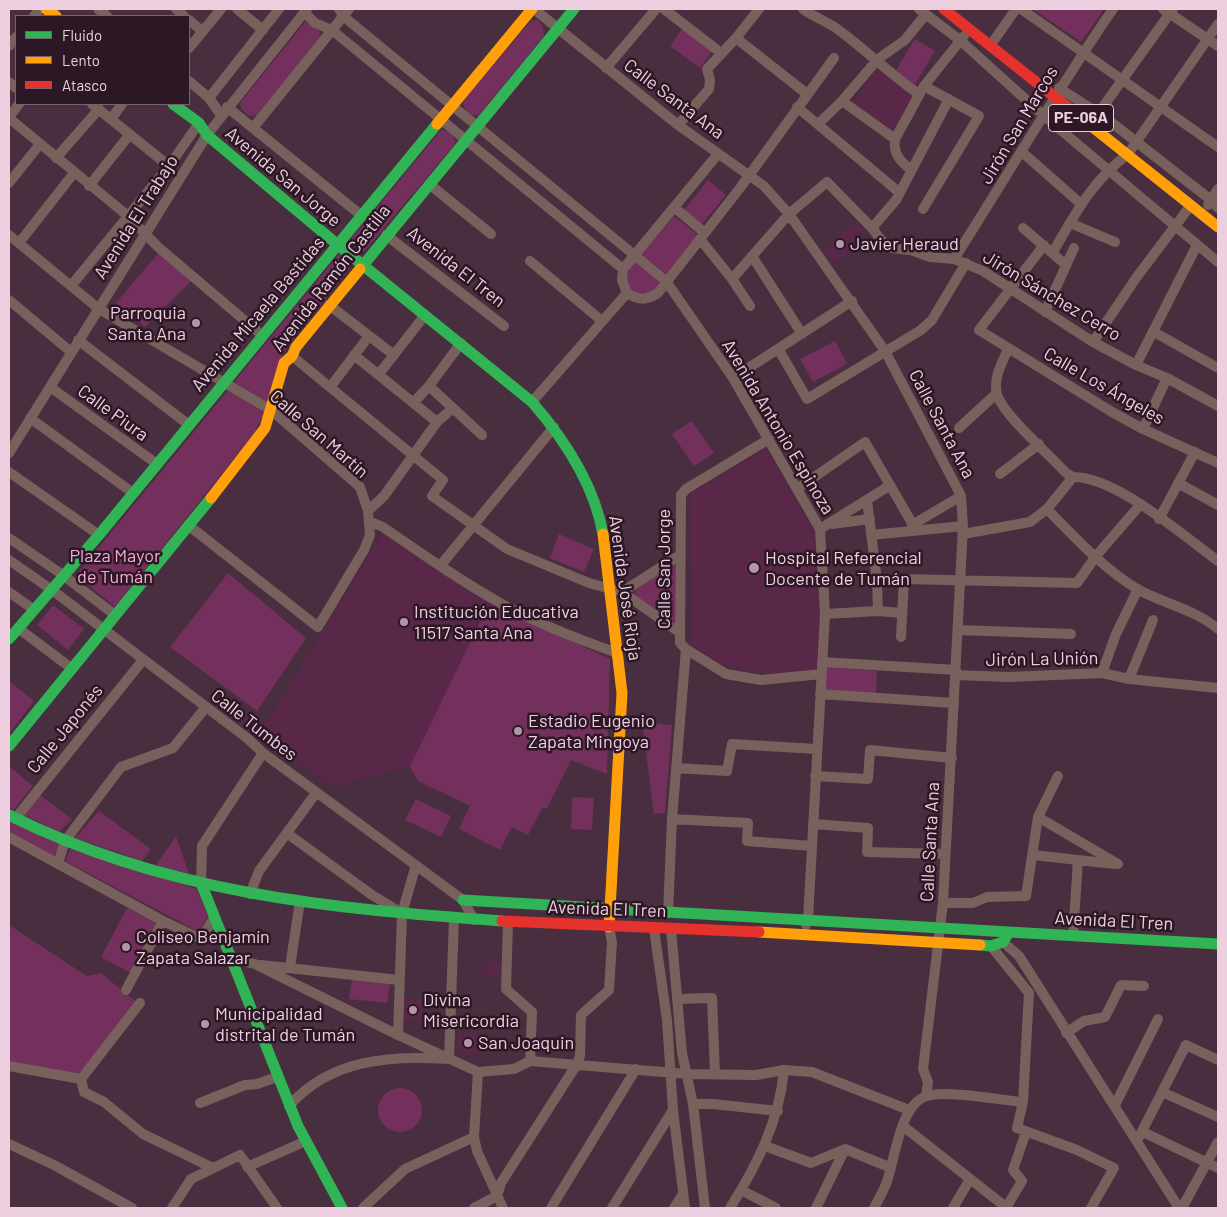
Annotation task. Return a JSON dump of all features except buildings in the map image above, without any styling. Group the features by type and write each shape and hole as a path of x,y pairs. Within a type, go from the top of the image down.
{"main road":[{"name":"Avenida Micaela Bastidas","path":"9,639 99,535 533,9"},
{"name":"Avenida Ramón Castilla","path":"9,746 255,443 265,428 284,364 292,356 296,347 362,264 574,9"},
{"name":"PE-06A","path":"952,11 969,29 990,46 1057,92 1090,125 1218,227"},
{"path":"174,105 199,123"},
{"name":"Avenida San Jorge","path":"199,123 206,135 338,246"},
{"name":"Avenida José Rioja","path":"338,246 532,402 554,427 579,466 594,499 617,591 617,652 622,693 609,927"},
{"name":"Avenida El Tren","path":"12,817 65,841 147,870 250,894 300,901 508,923 801,935 991,946 1006,937"},
{"path":"201,883 289,1106 342,1208"},
{"name":"Avenida El Tren","path":"463,900 941,927 1006,937 1074,936 1218,944"}],"street":[{"path":"190,47 221,9"},
{"path":"237,9 263,30"},
{"path":"209,98 279,9"},
{"name":"Calle Santa Ana","path":"533,9 678,125 764,186 789,214 852,301 885,351 961,496 963,530 952,758 941,927 923,1069 928,1082 926,1096"},
{"path":"606,68 656,9"},
{"path":"664,9 721,53"},
{"path":"678,125 709,89 710,80 707,69 736,38 759,9"},
{"path":"803,9 813,17 839,30 861,50 878,59 897,79 948,99 979,116 923,209"},
{"path":"990,46 1016,9"},
{"path":"1021,9 1218,147"},
{"name":"Jirón San Marcos","path":"954,259 1022,152 1057,92 1113,9"},
{"path":"306,10 315,24 332,30 623,269"},
{"name":"Avenida El Trabajo","path":"9,453 206,135 306,10"},
{"path":"1090,125 1122,81 1168,10 1218,46"},
{"path":"253,128 332,30 344,11"},
{"name":"Avenida Antonio Espinoza","path":"344,11 452,107 666,281 733,378 797,489 824,527 825,614 814,776 808,919 801,935"},
{"path":"818,124 842,101 878,59 905,40 923,12 961,41 1044,116 1218,262"},
{"path":"190,21 202,31"},
{"path":"1053,252 1081,204 1107,170 1128,154 1218,24"},
{"path":"911,170 899,159 893,149 895,139 921,90 969,29"},
{"path":"736,38 807,94"},
{"path":"626,293 642,299 650,298 658,292 749,174 834,58"},
{"name":"Avenida San Jorge","path":"190,82 224,111 253,128 362,216"},
{"path":"1057,92 1098,114 1137,142 1211,200 1218,208"},
{"path":"872,228 900,193 948,99"},
{"path":"842,101 895,139"},
{"path":"18,105 9,117 74,174 128,216 144,234 263,336"},
{"path":"111,119 121,105"},
{"path":"56,158 95,106 169,166"},
{"path":"797,107 900,193"},
{"path":"71,286 169,166 199,123"},
{"path":"89,186 130,134"},
{"path":"9,183 40,144"},
{"path":"1022,152 1081,204"},
{"path":"626,293 622,280 623,269 718,154"},
{"path":"18,243 74,174"},
{"name":"Jirón Sánchez Cerro","path":"789,214 827,182 872,228 880,240 892,248 911,250 930,257 954,259 966,263 1093,342 1136,365 1167,378 1218,406"},
{"path":"429,184 491,234"},
{"path":"1202,214 1218,189"},
{"path":"1093,342 1136,278 1191,206"},
{"path":"675,208 702,236 750,306"},
{"path":"732,279 789,214"},
{"path":"1070,223 1115,242"},
{"path":"1023,228 1066,265"},
{"name":"Calle San Martín","path":"9,235 99,309 270,410 360,486 370,517"},
{"name":"Avenida El Tren","path":"386,235 504,326"},
{"path":"1009,288 1044,245"},
{"path":"1136,365 1197,245"},
{"path":"1045,312 1074,248"},
{"path":"752,256 802,334"},
{"path":"530,261 602,321"},
{"path":"779,350 807,399 922,330 932,320 966,263"},
{"name":"Calle Los Ángeles","path":"1009,288 979,330 1143,429 1218,462"},
{"path":"532,402 626,293"},
{"path":"9,300 72,352"},
{"path":"733,378 852,301"},
{"path":"330,305 394,355"},
{"path":"379,374 425,315"},
{"path":"1154,332 1218,368"},
{"path":"331,386 369,336"},
{"path":"78,340 189,425"},
{"path":"414,402 429,386 461,343"},
{"path":"1008,349 997,375 997,393 1004,408 1066,473 1073,477 1083,476 1109,485 1159,518 1218,562"},
{"path":"354,355 437,422"},
{"path":"292,356 331,386 443,480 432,496 507,549 589,583 617,591 726,674 761,680 821,674"},
{"path":"1143,429 1167,378"},
{"path":"429,386 482,435"},
{"name":"Calle Piura","path":"50,387 157,464"},
{"path":"958,428 997,393"},
{"path":"188,525 318,626 364,550 370,535 370,517 415,456 437,422 453,408"},
{"path":"30,418 133,494"},
{"path":"440,566 554,427"},
{"name":"Calle San Jorge","path":"668,913 682,641 681,495 686,489 769,439"},
{"path":"797,489 865,442 914,527"},
{"path":"1000,474 1039,444"},
{"path":"1159,518 1195,452"},
{"path":"9,472 99,535"},
{"path":"871,535 914,527 963,530 1030,522 1046,509 1073,477"},
{"path":"1178,483 1218,505"},
{"path":"824,527 889,486"},
{"path":"914,527 961,496"},
{"path":"867,500 877,581 878,611"},
{"path":"877,581 904,579 1077,583 1096,556 1140,505"},
{"path":"1046,509 1096,556 1138,589 1167,604 1207,619 1218,628"},
{"path":"370,517 440,566 504,605 574,637 617,652"},
{"path":"824,527 870,519"},
{"path":"9,538 115,616"},
{"path":"617,591 680,555"},
{"name":"Calle Tumbes","path":"9,560 52,590 316,793 463,900 474,920"},
{"path":"901,637 904,579"},
{"path":"1102,673 1116,634 1138,589"},
{"path":"9,592 33,610"},
{"path":"825,614 878,611 902,613"},
{"path":"1130,679 1153,620"},
{"path":"18,628 71,668"},
{"path":"958,630 1071,634"},
{"name":"Calle Japonés","path":"12,817 143,660"},
{"name":"Jirón La Unión","path":"822,662 1008,677 1102,673 1130,679 1218,688"},
{"path":"820,694 954,703"},
{"path":"58,863 65,841 121,767 173,748 206,707"},
{"path":"676,768 728,771 732,744 816,750"},
{"path":"814,776 868,779 870,750 952,758"},
{"path":"201,883 202,846 263,753"},
{"path":"943,903 973,904 987,897 1026,896 1034,855 1038,817 1058,776"},
{"path":"250,894 258,872 288,834 316,793"},
{"path":"1034,855 1118,864 1038,817"},
{"path":"672,819 748,823 747,841 812,846"},
{"path":"813,824 868,828 867,852 946,854"},
{"path":"288,834 372,895 402,913"},
{"path":"9,836 163,921 201,939 214,918"},
{"path":"1074,936 1078,860"},
{"path":"398,1035 398,980 402,913 416,865"},
{"path":"290,968 300,901"},
{"path":"449,1059 454,918"},
{"path":"126,990 163,921"},
{"path":"508,923 506,989 532,1012 530,1061"},
{"path":"474,1208 497,1196 501,1183 577,1064 580,1056 581,1015 609,990 612,942 609,927"},
{"path":"671,929 682,1053 693,1104 705,1208"},
{"path":"654,930 667,1020 673,1110 685,1208"},
{"path":"1006,937 1066,1033 1115,1105 1140,1137 1180,1208 1208,1163 1218,1142"},
{"path":"991,946 1029,993 1023,1102 1017,1128 1077,1150 1114,1168 1091,1208"},
{"path":"230,958 255,964 398,980"},
{"path":"255,964 398,1035 478,1072 514,1069 530,1061 687,1074 756,1075 784,1070 812,1072 909,1110"},
{"path":"1066,1033 1084,1022 1106,1017 1122,985 1144,986"},
{"path":"677,999 712,998 716,1073"},
{"path":"81,1079 140,1003"},
{"path":"1115,1105 1158,1019"},
{"path":"1140,1137 1186,1045 1218,1060"},
{"path":"289,1106 300,1094 324,1077 341,1069 371,1061 407,1056 449,1059"},
{"path":"9,1066 81,1079"},
{"path":"551,1208 636,1069"},
{"path":"730,1208 765,1146 778,1111 784,1070"},
{"path":"478,1072 474,1137 477,1151 503,1208"},
{"path":"200,1103 245,1085 258,1084 277,1077"},
{"path":"81,1079 84,1092 104,1102 143,1134 213,1168"},
{"path":"1162,1092 1218,1117"},
{"path":"874,1208 887,1182 889,1167 909,1110 926,1096 956,1095 1023,1102"},
{"path":"693,1104 713,1104 778,1111"},
{"path":"612,1208 673,1110"},
{"path":"903,1126 1006,1208 1022,1182 1014,1170 1026,1132"},
{"path":"363,1208 405,1169 474,1137"},
{"path":"1140,1137 1218,1168"},
{"path":"247,1167 306,1141"},
{"path":"9,1144 54,1165 132,1208"},
{"path":"765,1146 810,1163 845,1149 889,1167"},
{"path":"816,1208 845,1149"},
{"path":"172,1208 191,1179 240,1155 277,1208"},
{"path":"952,1208 970,1179"},
{"path":"741,1190 776,1208"},
{"path":"674,1208 683,1194"}],"shaded area":[{"path":"876,69 914,97 893,134 851,105"},
{"name":"Javier Heraud","path":"858,221 864,230 851,242 855,249 833,263 822,249"},
{"name":"Hospital Referencial Docente de Tumán","path":"766,449 814,530 820,605 816,670 764,674 725,666 691,644 690,493"},
{"path":"383,533 501,608 485,612 410,766 333,788 260,733"},
{"path":"483,961 503,962 502,976 481,975"},
{"name":"Divina Misericordia","path":"403,998 424,999 422,1021 403,1021"},
{"name":"San Joaquin","path":"458,1033 479,1033 478,1054 458,1053"}],"green space":[{"path":"1033,9 1104,9 1081,42"},
{"path":"537,20 543,26 544,36 478,116 469,114 463,105 464,98 531,21"},
{"path":"305,22 318,28 321,36 257,115 249,116 242,110 240,103"},
{"path":"682,29 712,51 700,68 670,46"},
{"path":"915,39 935,51 915,84 895,72"},
{"path":"441,130 451,134 455,144 364,252 357,249 351,239"},
{"path":"708,180 726,195 702,224 684,210"},
{"path":"674,216 698,235 667,275 641,254"},
{"path":"160,251 193,279 145,327 116,303"},
{"path":"339,254 352,265 283,353 267,403 234,382"},
{"path":"635,261 661,282 654,291 642,296 629,290 626,278"},
{"path":"835,341 847,364 813,382 800,359"},
{"name":"Plaza Mayor de Tumán","path":"229,389 265,411 255,432 115,607 76,575"},
{"path":"692,421 714,453 694,466 672,434"},
{"path":"559,534 594,549 584,572 550,558"},
{"path":"675,565 675,621 673,622 634,595 636,589"},
{"path":"228,573 306,638 257,711 170,647"},
{"path":"53,605 84,629 68,650 37,625"},
{"name":"Estadio Eugenio Zapata Mingoya","path":"501,608 610,659 607,774 571,760 547,808 542,808 528,835 512,827 500,850 459,829 470,806 418,781 410,766 485,612"},
{"path":"825,667 877,671 876,693 823,690"},
{"path":"9,681 34,701 9,734"},
{"path":"642,722 672,725 665,813 654,814"},
{"path":"9,766 33,786 13,810 9,808"},
{"path":"40,795 72,819 59,832 24,815"},
{"path":"572,797 594,798 592,830 571,829"},
{"path":"416,799 451,816 441,837 405,820"},
{"path":"99,811 151,849 142,861 75,838"},
{"path":"9,821 59,844 54,856 9,831"},
{"path":"176,836 189,874 156,865"},
{"path":"70,849 197,889 208,916 199,932 65,861"},
{"name":"Coliseo Benjamín Zapata Salazar","path":"127,908 155,922 156,927 131,973 101,957"},
{"path":"9,925 87,976 101,973 136,1002 79,1074 9,1061"},
{"path":"352,978 390,983 387,1003 349,999"},
{"path":"400,1088 412,1092 418,1098 422,1110 418,1122 412,1128 400,1132 388,1128 382,1122 378,1110 382,1098 388,1092"}],"traffic: fast":[{"path":"360,269 574,9"},
{"path":"174,105 199,123 207,135 338,245 532,402 567,447 576,463 593,498 603,534"},
{"path":"9,639 99,535 437,124"},
{"path":"9,746 211,498"},
{"path":"9,815 68,841 128,863 188,880 312,903 502,921"},
{"path":"201,883 298,1126 342,1208"},
{"path":"463,900 1009,932"},
{"path":"980,945 991,946 1003,942 1009,932 1218,944"}],"traffic: slow":[{"path":"46,9 55,15"},
{"path":"437,124 532,9"},
{"path":"1075,113 1218,227"},
{"path":"211,498 265,428 284,363 292,356 296,347 360,269"},
{"path":"603,534 622,693 609,927"},
{"path":"759,932 980,945"}],"traffic: jam":[{"path":"944,9 1075,113"},
{"path":"502,921 759,932"}],"place":[{"name":"Javier Heraud","path":"840,244"},
{"name":"Parroquia Santa Ana","path":"196,323"},
{"name":"Hospital Referencial Docente de Tumán","path":"754,568"},
{"name":"Institución Educativa 11517 Santa Ana","path":"404,622"},
{"name":"Estadio Eugenio Zapata Mingoya","path":"518,731"},
{"name":"Coliseo Benjamín Zapata Salazar","path":"126,947"},
{"name":"Divina Misericordia","path":"413,1010"},
{"name":"Municipalidad distrital de Tumán","path":"205,1024"},
{"name":"San Joaquin","path":"468,1043"}]}
